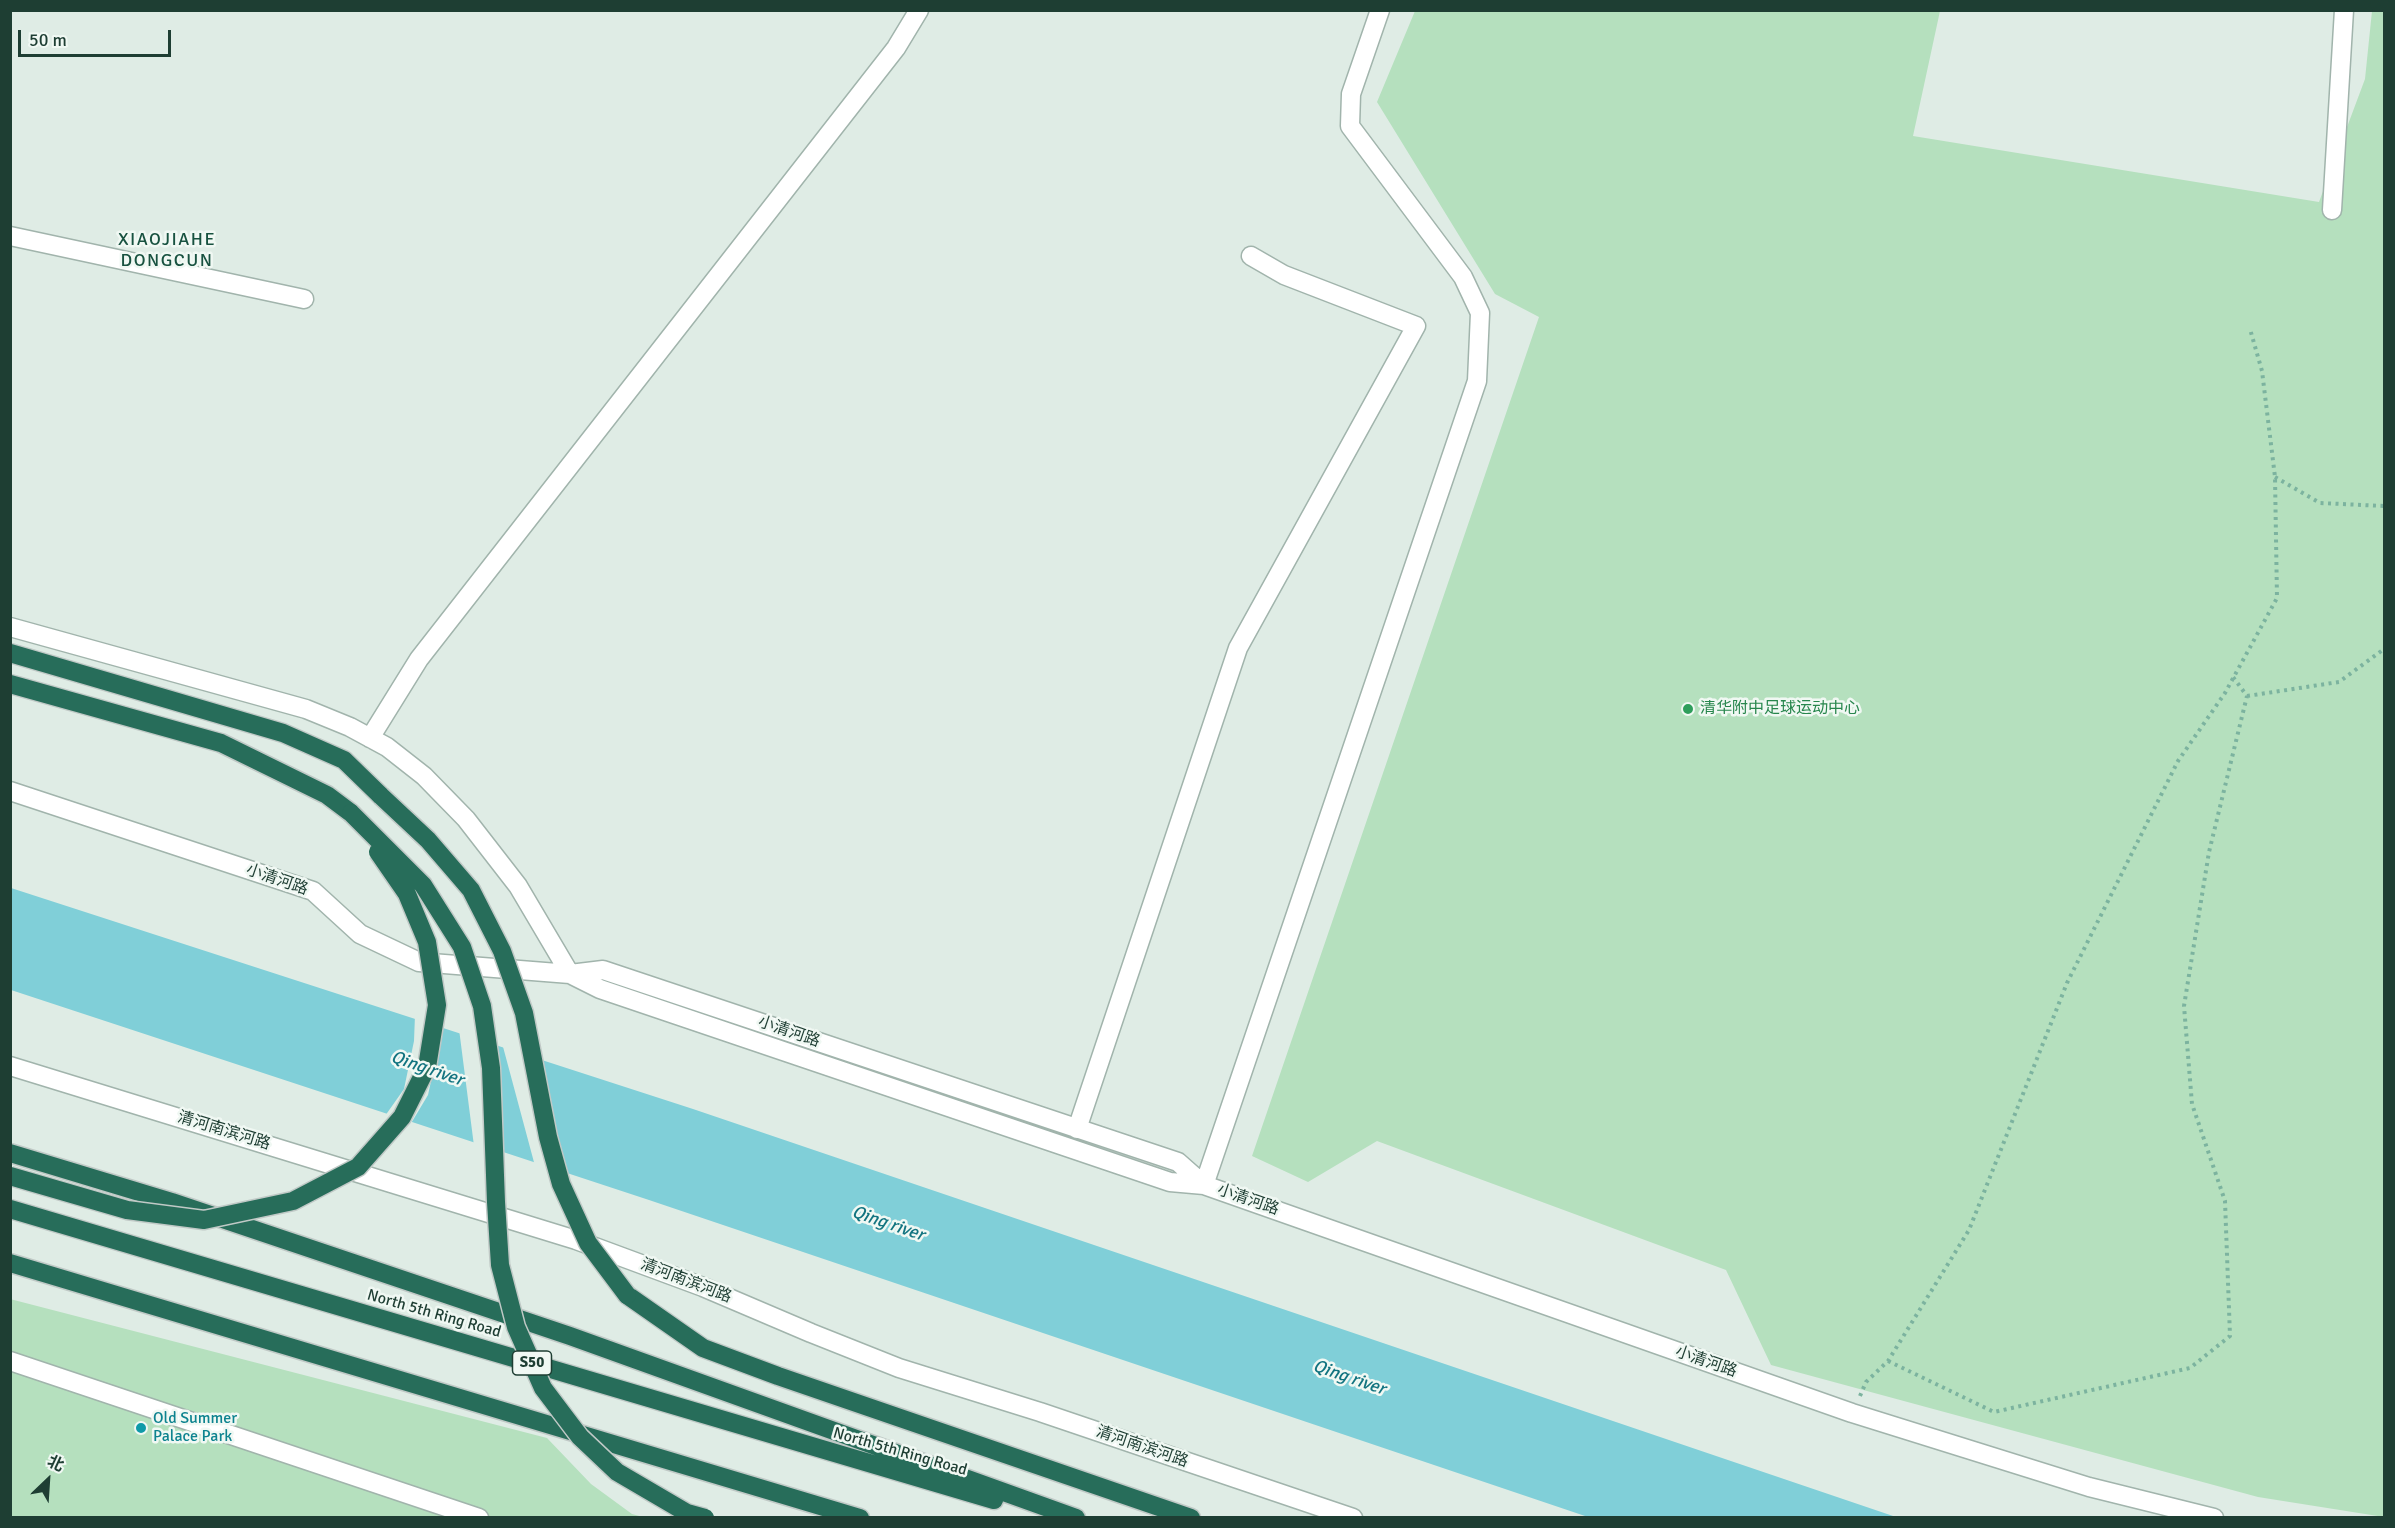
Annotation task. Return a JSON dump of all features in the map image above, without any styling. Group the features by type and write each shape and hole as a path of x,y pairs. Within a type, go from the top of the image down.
{"highway":[{"path":"10,653 283,733 344,760 428,840 471,890 502,951 524,1013 548,1137 561,1184 588,1243 627,1295 703,1348 789,1380 1191,1518"},
{"path":"10,684 221,743 327,795 351,813 423,885 462,947 482,1006 492,1068 500,1265 516,1327 543,1388 580,1437 617,1472 687,1513 705,1518"},
{"path":"10,1176 127,1210 204,1220 293,1201 358,1167 402,1117 428,1067 437,1005 426,942 407,894 351,813"},
{"path":"10,1152 172,1202 570,1335 1076,1518"},
{"name":"North 5th Ring Road","path":"10,1209 1054,1518"},
{"path":"10,1263 860,1518"},
{"path":"10,1268 120,1295"}],"street":[{"path":"370,738 419,659 881,67 920,10"},
{"path":"1204,1185 1477,381 1480,313 1463,277 1350,126 1351,94 1380,10"},
{"path":"2331,210 2344,10"},
{"path":"10,236 304,299"},
{"path":"1077,1129 1238,648 1416,326 1284,275 1251,256"},
{"path":"10,627 306,710 387,747 424,776 466,819 518,886 570,974"},
{"name":"小清河路","path":"10,791 313,891 360,934 419,962 570,974 603,970 1178,1162 1204,1185"},
{"name":"小清河路","path":"570,974 600,989 1170,1182 1204,1185 1852,1413 2089,1487 2214,1518"},
{"name":"清河南滨河路","path":"10,1066 576,1240 703,1287 898,1368 1040,1412 1353,1518"},
{"path":"10,1361 479,1518"}],"path":[{"path":"1852,1413 1866,1382 1887,1361 1969,1230 2067,983 2178,760 2234,677 2277,598 2275,477 2262,371 2250,329"},
{"path":"2275,477 2320,502 2385,506"},
{"path":"2247,696 2339,682 2385,649"},
{"path":"1887,1361 1994,1412 2190,1368 2230,1336 2225,1201 2192,1104 2184,1006 2209,852 2247,696 2234,677"}],"green space":[{"path":"1415,11 1940,11 1913,136 2319,202 2365,79 2372,11 2384,11 2384,1517 2258,1497 1771,1365 1726,1270 1377,1141 1308,1182 1252,1156 1539,317 1495,294 1377,102"},
{"path":"10,1299 547,1438 591,1484 632,1514 643,1517 11,1517"}],"water":[{"name":"Qing river","path":"11,888 693,1109 1896,1517 1588,1517 649,1200 11,990"}],"pier":[{"path":"415,1015 441,1023 439,1045 428,1095 410,1125 385,1116 404,1089 414,1041"},
{"path":"459,1029 484,1037 499,1154 474,1146"},
{"path":"502,1043 529,1052 560,1174 535,1166"}],"place":[{"name":"清华附中足球运动中心","path":"1688,709"},
{"name":"Old Summer Palace Park","path":"141,1428"}],"district":[{"name":"XIAOJIAHE DONGCUN","path":"167,250"}]}
